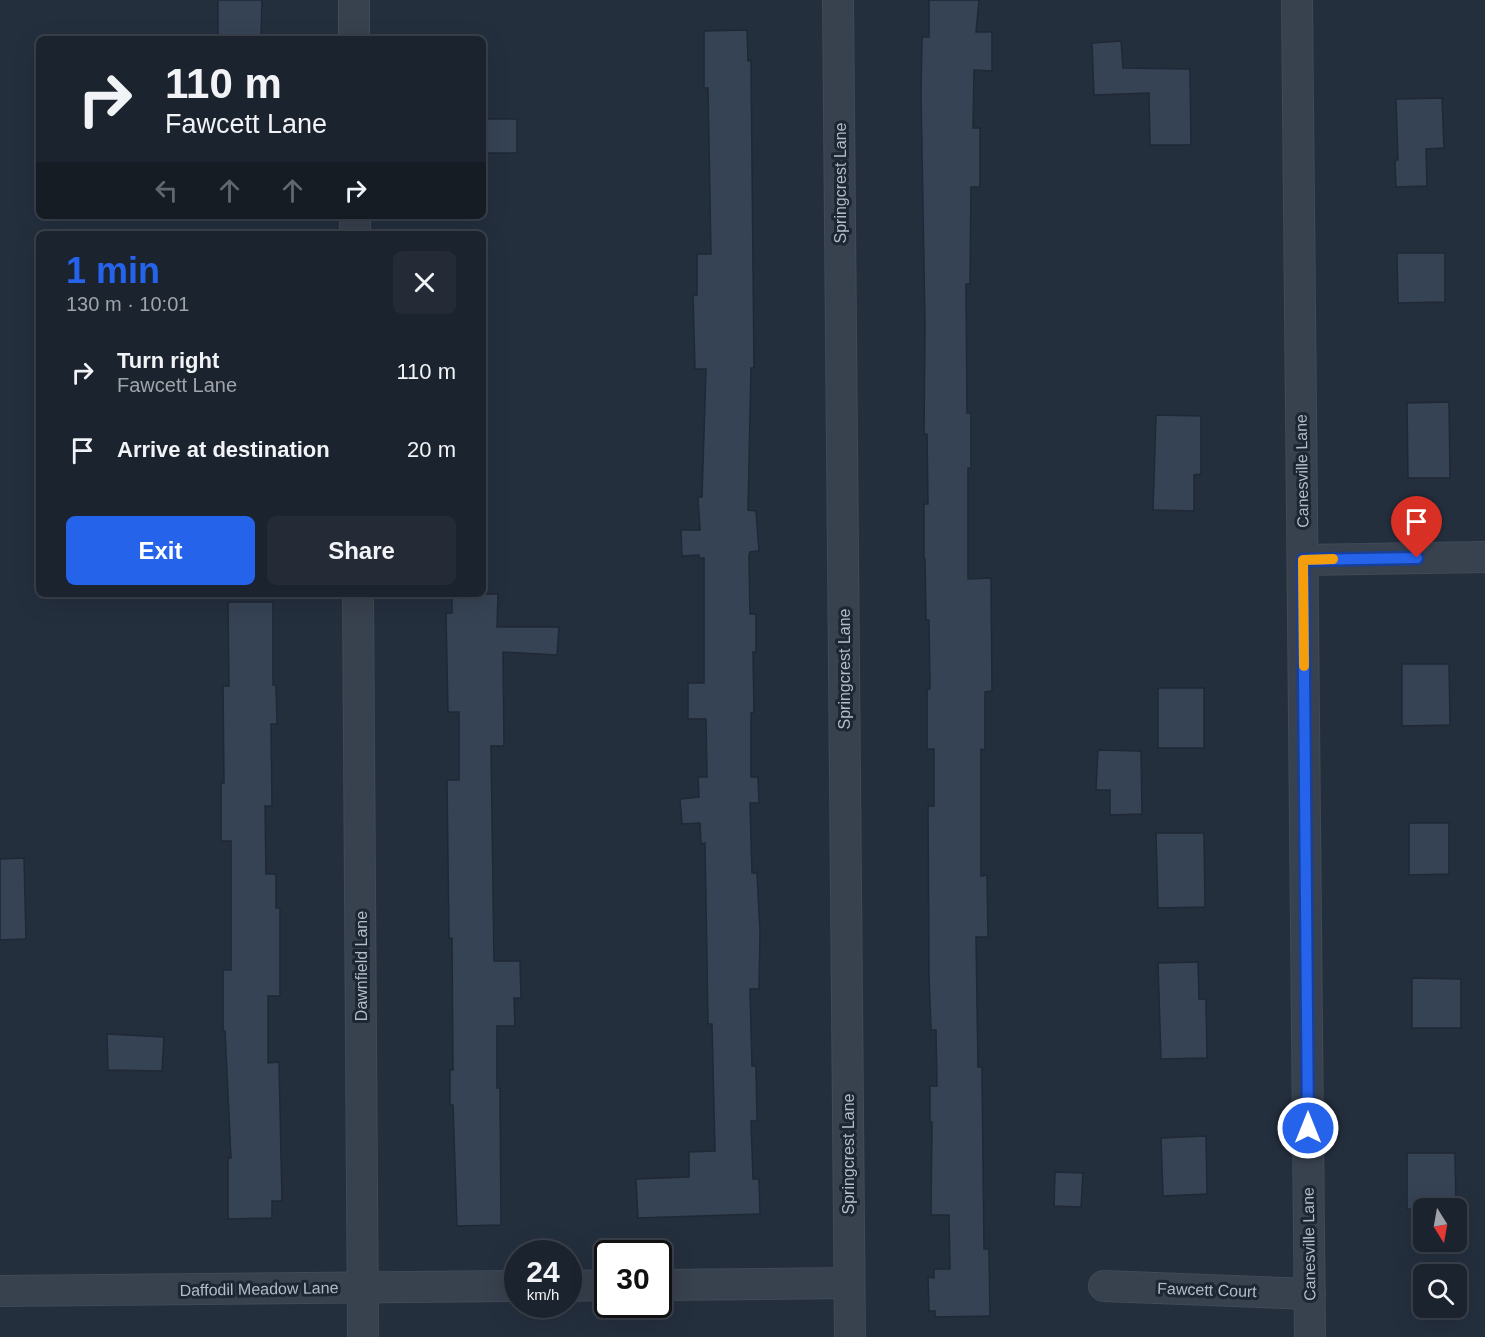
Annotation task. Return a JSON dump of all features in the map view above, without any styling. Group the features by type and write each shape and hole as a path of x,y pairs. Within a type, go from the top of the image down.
{"street":[{"path":"354,0 354,36"},
{"name":"Springcrest Lane","path":"838,0 850,1337"},
{"name":"Canesville Lane","path":"1297,0 1310,1337"},
{"path":"1303,560 1485,557"},
{"name":"Dawnfield Lane","path":"358,597 363,1337"},
{"path":"672,1285 849,1283"},
{"name":"Daffodil Meadow Lane","path":"0,1292 504,1286"},
{"name":"Fawcett Court","path":"1104,1286 1310,1294"}],"building":[{"path":"218,0 262,0 261,36 218,36"},
{"path":"929,0 979,0 976,32 992,32 992,71 974,70 973,128 980,128 980,187 971,187 970,284 966,284 967,413 971,413 971,468 968,468 968,579 991,578 992,691 985,692 985,750 981,749 981,876 987,875 988,937 976,937 978,1067 982,1067 984,1249 989,1249 990,1316 935,1317 935,1311 929,1311 928,1277 934,1278 934,1269 950,1269 949,1215 931,1215 930,1086 937,1086 936,1030 931,1030 929,975 928,806 934,806 934,749 927,749 927,689 930,689 929,620 926,620 924,559 924,504 928,504 927,434 924,434 925,323 921,95 922,37 929,37"},
{"path":"747,30 748,61 751,60 754,368 751,368 748,510 756,511 759,551 750,552 749,556 750,614 756,614 756,652 753,652 754,712 751,713 751,777 758,777 759,803 750,803 752,873 757,873 760,932 759,989 750,989 752,1066 756,1066 757,1121 751,1121 753,1179 759,1179 760,1214 638,1218 636,1179 689,1177 689,1152 715,1151 712,1024 708,1024 705,843 701,844 700,823 682,824 680,799 699,797 698,777 707,777 706,719 688,719 688,683 704,683 704,558 699,558 699,555 682,556 681,530 700,530 698,497 702,497 706,369 695,369 693,295 697,295 697,254 711,254 708,88 704,88 704,31"},
{"path":"1121,41 1123,68 1190,69 1191,145 1150,145 1149,93 1094,95 1092,43"},
{"path":"1442,98 1444,148 1426,149 1427,186 1396,187 1395,160 1398,160 1396,99"},
{"path":"486,119 517,119 517,153 486,153"},
{"path":"1397,253 1445,253 1445,302 1398,303"},
{"path":"1449,402 1450,478 1408,478 1407,403"},
{"path":"1156,415 1201,416 1201,474 1194,475 1194,511 1153,510"},
{"path":"486,594 498,594 497,627 559,627 557,655 503,652 504,746 491,746 494,961 520,961 521,998 514,998 515,1026 497,1026 501,1225 457,1226 453,1105 450,1105 450,1070 453,1070 452,938 449,938 447,780 459,780 459,712 448,712 446,613 452,613 452,597 486,597"},
{"path":"228,602 273,602 273,685 276,685 277,724 271,724 272,806 265,806 266,874 276,874 276,908 280,908 280,996 268,996 268,1063 279,1062 282,1201 272,1201 272,1218 228,1219 228,1158 231,1158 225,1031 223,1031 223,970 231,970 231,841 221,841 221,783 224,783 223,686 229,686"},
{"path":"1402,664 1449,664 1450,725 1402,726"},
{"path":"1158,688 1204,688 1204,748 1158,748"},
{"path":"1098,750 1141,751 1142,814 1110,815 1110,790 1096,790"},
{"path":"1409,823 1449,823 1449,874 1409,875"},
{"path":"1156,833 1204,833 1205,907 1158,908"},
{"path":"24,858 26,939 0,940 0,859"},
{"path":"1198,962 1199,999 1206,999 1207,1058 1161,1059 1158,963"},
{"path":"1412,978 1461,979 1461,1028 1412,1028"},
{"path":"107,1034 164,1037 162,1071 108,1070"},
{"path":"1206,1136 1207,1194 1163,1196 1161,1138"},
{"path":"1407,1153 1455,1153 1456,1198 1413,1198 1413,1209 1407,1209"},
{"path":"1055,1172 1083,1173 1081,1207 1054,1206"}],"slow traffic":[{"path":"1304,666 1303,560 1333,559"}],"route":[{"path":"1308,1128 1303,560 1417,558"}]}
